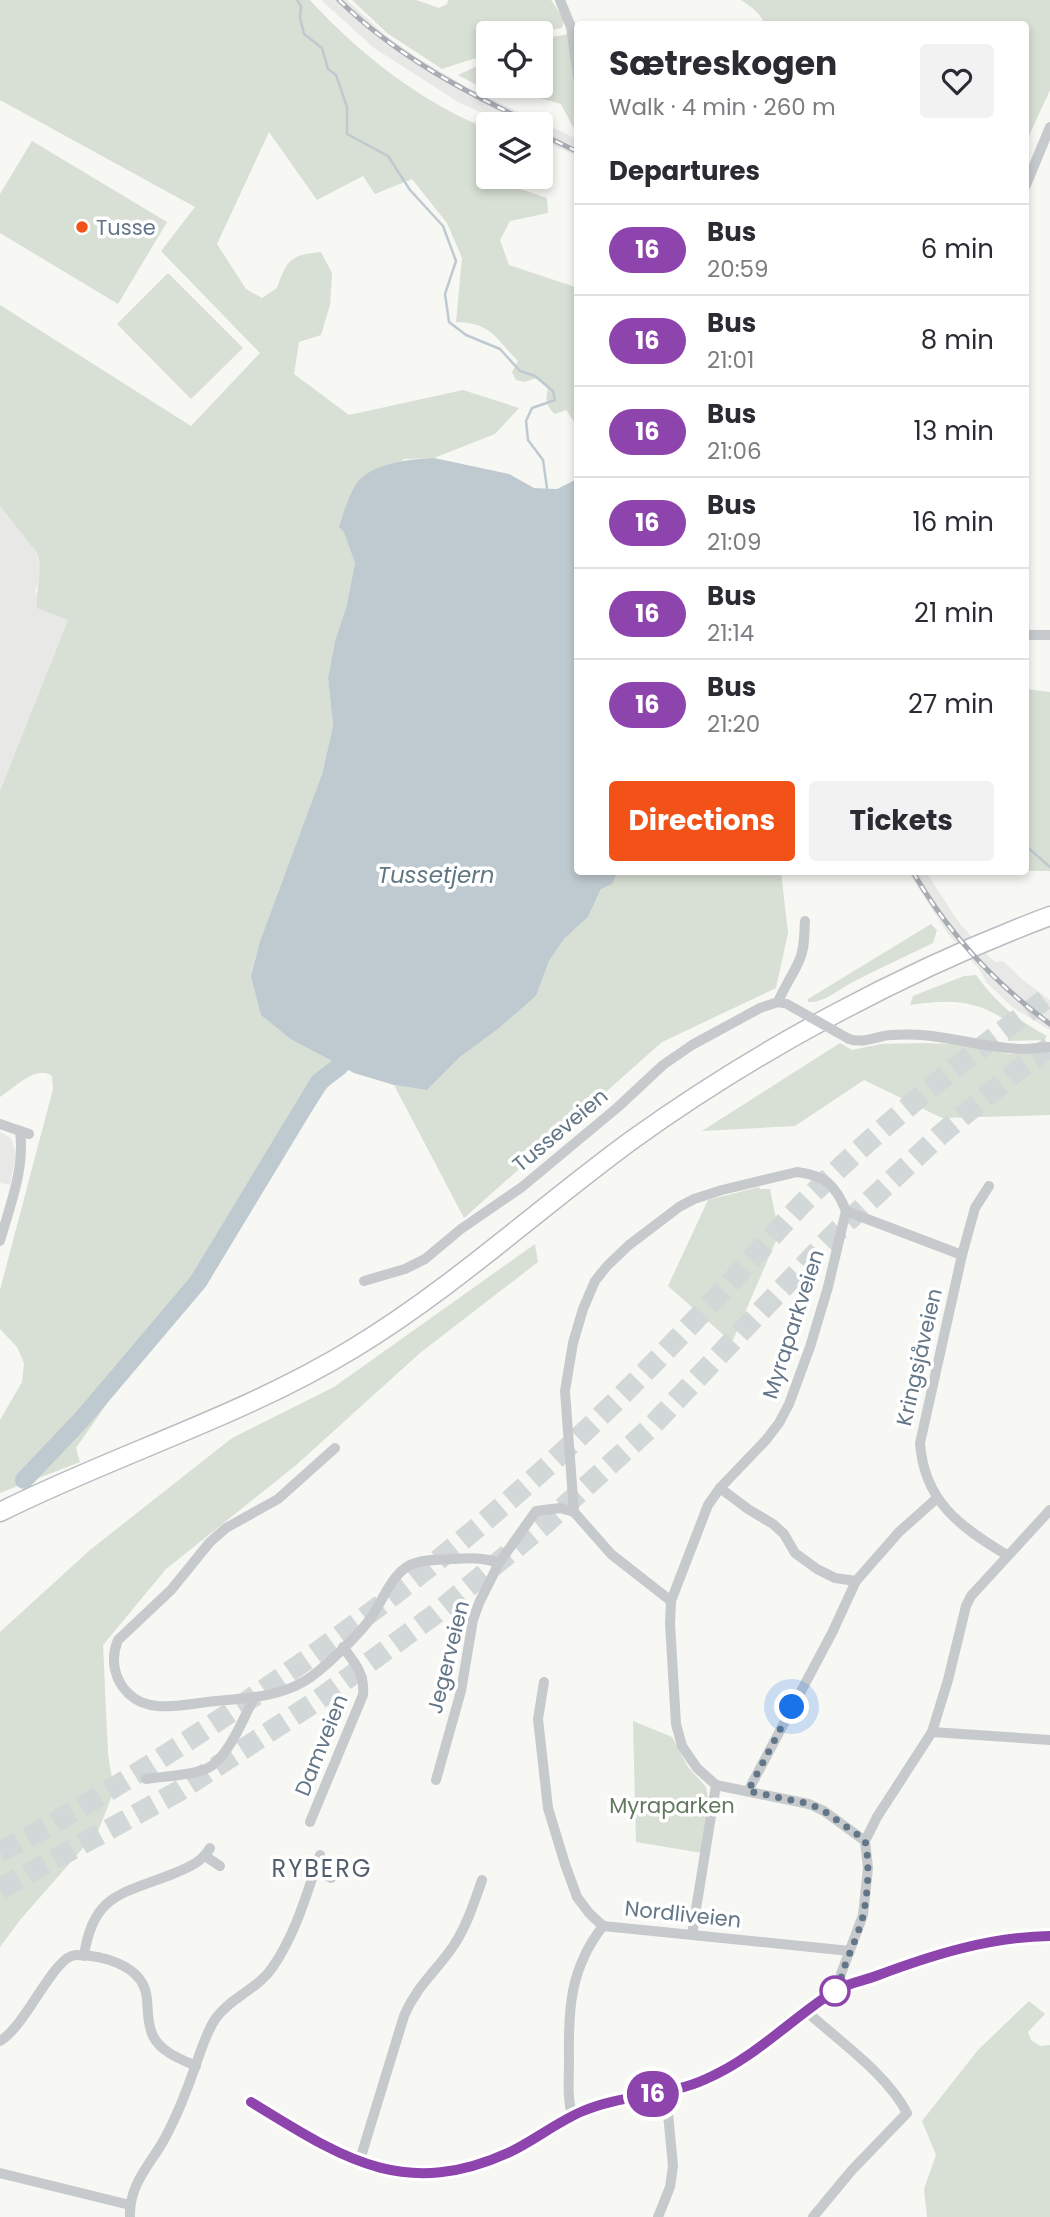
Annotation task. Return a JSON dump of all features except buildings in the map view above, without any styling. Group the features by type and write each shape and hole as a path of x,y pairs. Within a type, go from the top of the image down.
{"main road":[{"path":"0,1512 306,1376 352,1349 425,1299 633,1140 739,1068 897,984 1050,916"}],"street":[{"path":"560,0 571,27 574,48"},
{"path":"1029,178 1050,127"},
{"path":"1029,635 1050,635"},
{"path":"805,921 803,949 799,962 784,986 783,1003 849,1039 864,1041 889,1035 913,1034 1023,1049 1050,1047"},
{"name":"Tusseveien","path":"364,1281 405,1269 425,1259 461,1229 522,1187 618,1107 663,1065 692,1045 760,1008 783,1003"},
{"path":"0,1124 24,1132 19,1170 0,1241"},
{"path":"671,1601 611,1554 573,1511 566,1419 568,1371 583,1309 595,1281 607,1266 629,1245 694,1199 797,1172 814,1174 833,1187 846,1211 962,1255"},
{"name":"Kringsjåveien","path":"989,1186 975,1208 962,1255 920,1443 921,1463 936,1499 979,1538 1007,1555"},
{"name":"Myraparkveien","path":"716,1785 697,1768 682,1746 676,1724 671,1601 696,1530 708,1505 720,1488 766,1440 789,1404 828,1287 846,1211"},
{"path":"335,1448 278,1499 226,1528 210,1542 171,1590 125,1632 115,1648 114,1668 118,1680 134,1699 142,1703 173,1706 254,1698 286,1690 305,1681 360,1632 396,1577 408,1566 421,1562 473,1558 486,1558 499,1563"},
{"path":"720,1488 774,1524 784,1534 795,1553 817,1569 835,1578 856,1581"},
{"path":"748,1791 832,1633 856,1581 899,1532 936,1499"},
{"name":"Jegerveien","path":"436,1780 461,1690 473,1620 499,1563 536,1511 560,1508 573,1511"},
{"path":"839,1988 841,1974 863,1915 868,1868 865,1840 932,1732 966,1606 971,1596 1050,1510"},
{"name":"Damveien","path":"310,1822 363,1695 364,1682 360,1669 344,1647"},
{"name":"Nordliveien","path":"544,1682 538,1719 548,1808 577,1897 603,1926 850,1951"},
{"path":"146,1779 196,1772 216,1763 254,1698"},
{"path":"932,1732 1050,1740"},
{"path":"692,1934 716,1785 810,1804 865,1840"},
{"path":"84,1956 87,1933 102,1906 116,1897 193,1865 207,1852 220,1866"},
{"path":"130,2217 130,2204 139,2177 161,2144 217,2017 272,1969 287,1943 320,1855"},
{"path":"314,1871 331,1878"},
{"path":"359,2163 404,2016 413,1996 462,1932 482,1880"},
{"path":"572,2115 568,2101 568,2020 573,1988 581,1959 603,1926"},
{"path":"251,2102 359,2163 408,2173 433,2174 461,2169 512,2151 572,2115 614,2101 687,2087 728,2068 839,1988 948,1951 1032,1936 1050,1936"},
{"path":"0,2041 24,2018 60,1962 70,1955 84,1956 120,1964 136,1975 145,1990 152,2035 166,2051 196,2066"},
{"path":"806,2011 878,2076 900,2099 907,2113 852,2170 813,2217"},
{"path":"658,2217 670,2187 673,2166 666,2093"},
{"path":"0,2173 130,2204"}],"shaded area":[{"path":"321,0 347,0 385,35 424,62 476,92 476,98 489,98 519,112 480,112 458,102 374,48"},
{"path":"553,128 574,138 574,155 553,145"},
{"path":"0,506 37,553 41,575 35,592 68,620 0,791"},
{"path":"910,875 928,875 958,921 985,953 995,962 1003,961 1050,1000 1050,1030 1012,1007 987,983 979,969 948,934"},
{"path":"0,1132 11,1138 16,1154 10,1185 0,1183"}],"green space":[{"path":"0,0 310,0 349,39 392,75 439,105 476,124 476,189 520,189 547,198 548,213 510,221 500,240 509,265 574,287 574,422 566,410 555,414 552,411 547,403 548,389 537,378 524,382 516,380 512,372 518,361 492,333 478,325 456,322 462,258 447,223 412,179 375,194 363,176 317,200 269,132 217,244 246,289 262,298 277,288 287,265 296,257 321,252 332,273 330,305 321,335 299,342 294,374 349,415 463,390 519,408 495,434 434,458 404,459 341,519 355,563 328,678 333,726 322,774 260,941 251,976 292,1040 342,1067 76,1448 80,1462 0,1493 0,1420 22,1382 24,1363 17,1347 0,1329 0,1290 53,1089 52,1076 40,1073 0,1097 0,791 68,620 37,608 40,567 37,553 0,506 0,305 191,426 260,353 161,251 195,207 0,100"},
{"path":"352,0 416,0 439,8 447,4 448,0 551,0 564,19 562,28 553,29 553,21 476,21 476,58 442,69 387,33"},
{"path":"741,0 1050,0 1050,90 1029,136 1029,21 763,21"},
{"path":"569,34 574,76 574,129 561,104 540,98 553,98 553,37"},
{"path":"476,67 476,85 458,75"},
{"name":"Tusse","path":"32,141 167,222 118,304 0,233 0,194"},
{"path":"168,273 243,348 191,399 117,324"},
{"path":"1029,689 1050,692 1050,871 1029,871"},
{"path":"616,875 781,875 788,933 776,988 662,1042 464,1218 394,1085 427,1090 460,1057 536,996 549,961 564,939 588,917 601,889"},
{"path":"931,924 937,930 933,943 826,998 808,1002 808,999"},
{"path":"976,975 1008,1010 1047,1036 1044,1040 1008,1041 1008,1022 973,1005 937,1002 910,1005 913,996 964,976"},
{"path":"840,1043 852,1050 881,1044 924,1043 955,1044 1009,1054 1050,1051 1050,1115 942,1118 864,1080 795,1126 702,1131"},
{"path":"759,1187 770,1189 779,1234 733,1340 727,1338 668,1286 708,1200"},
{"path":"535,1244 538,1262 420,1353 295,1466 166,1569 103,1645 108,1754 114,1791 98,1831 20,1920 0,1947 0,1632 90,1550 232,1438 334,1387"},
{"name":"Myraparken","path":"633,1721 672,1737 688,1767 706,1787 709,1803 702,1853 636,1842"},
{"path":"1029,2001 1045,2014 1028,2032 1031,2040 1040,2046 1050,2045 1050,2217 927,2217 924,2189 936,2155 922,2121 978,2050"}],"water":[{"name":"Tussetjern","path":"434,458 509,474 534,488 557,489 574,480 574,875 616,875 612,884 601,889 588,917 564,939 549,961 536,996 460,1057 427,1090 394,1085 354,1073 292,1040 261,1015 251,976 260,941 322,774 333,726 328,678 355,563 344,532 339,527 344,511 361,478 380,467"}],"waterway":[{"path":"297,0 301,6 300,18 304,34 322,48 328,69 336,75 347,107 347,134 388,156 410,190 443,226 456,261 445,294 449,322 466,335 500,349 520,371 535,376 553,391 555,400 532,408 526,421 528,440 543,460 547,488"},
{"path":"1029,849 1050,867"},
{"path":"24,1480 82,1419 198,1282 319,1082 340,1066"}],"tunnel":[{"path":"0,1852 168,1754 326,1646 427,1569 524,1488 616,1401 694,1322 800,1206 866,1143 987,1043 1050,996"},
{"path":"0,1889 179,1791 318,1700 434,1615 545,1524 650,1428 832,1236 940,1135 1050,1047"}],"railway":[{"path":"339,0 407,55 509,112"},
{"path":"553,140 574,150"},
{"path":"915,875 941,916 973,955 1009,991 1050,1024"}],"bus line":[{"name":"16","path":"251,2102 359,2163 408,2173 433,2174 461,2169 512,2151 572,2115 593,2106 666,2093 706,2079 745,2057 839,1988 948,1951 983,1943 1050,1936"}],"place":[{"name":"Tusse","path":"82,227"}],"district":[{"name":"RYBERG","path":"322,1868"}],"route":[{"path":"792,1707 748,1791 810,1804 865,1840 868,1868 863,1915 841,1974 839,1988 835,1991"}]}
